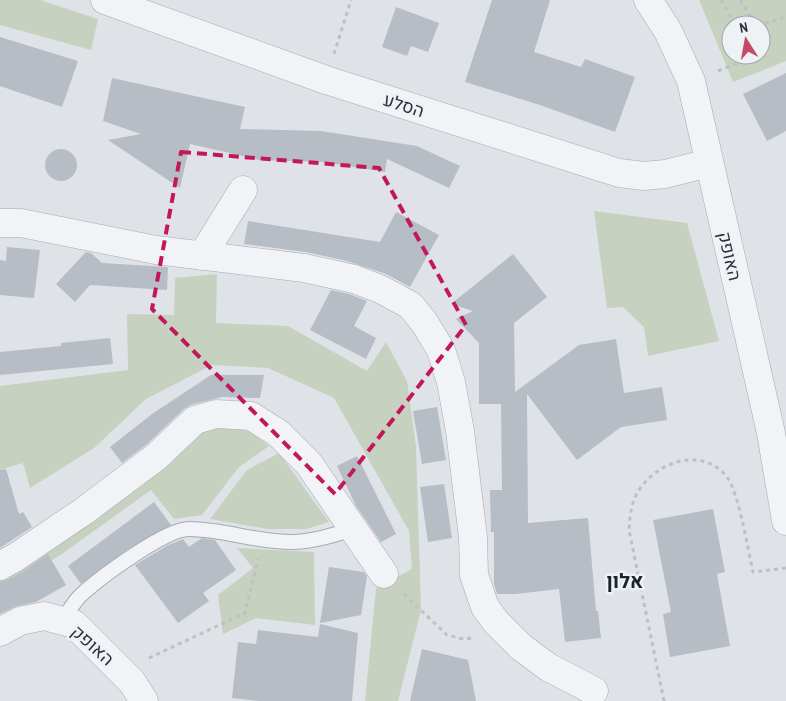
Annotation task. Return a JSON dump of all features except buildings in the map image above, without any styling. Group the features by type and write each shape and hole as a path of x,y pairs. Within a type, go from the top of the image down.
{"street":[{"name":"הסלע","path":"105,0 326,80 619,173 644,176 665,174 709,163"},
{"name":"האופק","path":"648,0 668,31 691,81 709,163 778,429 786,521"},
{"path":"202,256 242,190"},
{"path":"0,223 21,223 156,250 304,268 354,279 380,289 410,305 424,322 441,350 451,382 460,431 473,537 474,575 485,607 496,622 521,647 548,667 594,690"},
{"path":"0,566 84,511 156,457 196,420 216,414 250,416 278,433 309,464 384,574"},
{"name":"האופק","path":"0,632 20,621 44,616 74,624 122,671 132,682 144,701"}],"lane":[{"path":"62,621 79,597 107,574 121,563 174,532 187,529 226,533 263,540 292,542 317,540 354,530"}],"path":[{"path":"326,80 350,0"},
{"path":"721,0 729,15"},
{"path":"740,0 750,15"},
{"path":"771,21 781,19 786,14"},
{"path":"691,81 732,65"},
{"path":"664,701 629,530 630,510 639,490 654,473 672,463 691,459 717,468 727,477 734,491 753,572 786,568"},
{"path":"122,671 245,612 263,540"},
{"path":"384,574 447,635 464,639 480,637 496,622"}],"highlighted area":[{"path":"181,152 379,168 466,325 335,494 152,309"}],"green space":[{"path":"0,0 40,0 98,19 91,50 0,25"},
{"path":"699,0 786,0 786,61 733,82 726,65 771,65 771,15 721,15 721,53"},
{"path":"594,211 687,223 719,341 648,356 644,327 623,307 607,308"},
{"path":"217,274 216,323 288,326 367,371 386,342 407,381 416,447 421,610 398,701 365,701 376,588 412,569 409,531 334,398 268,368 212,365 146,399 94,448 30,488 23,463 0,470 0,386 128,370 127,314 174,315 175,278"},
{"path":"225,425 251,432 269,446 239,467 202,515 174,519 151,490 59,556 0,591 0,576 199,429"},
{"path":"279,453 329,522 306,529 268,529 210,519 247,470"},
{"path":"237,548 314,552 315,625 256,618 223,634 218,595 253,568"}],"district":[{"name":"אלון","path":"625,580"}]}
